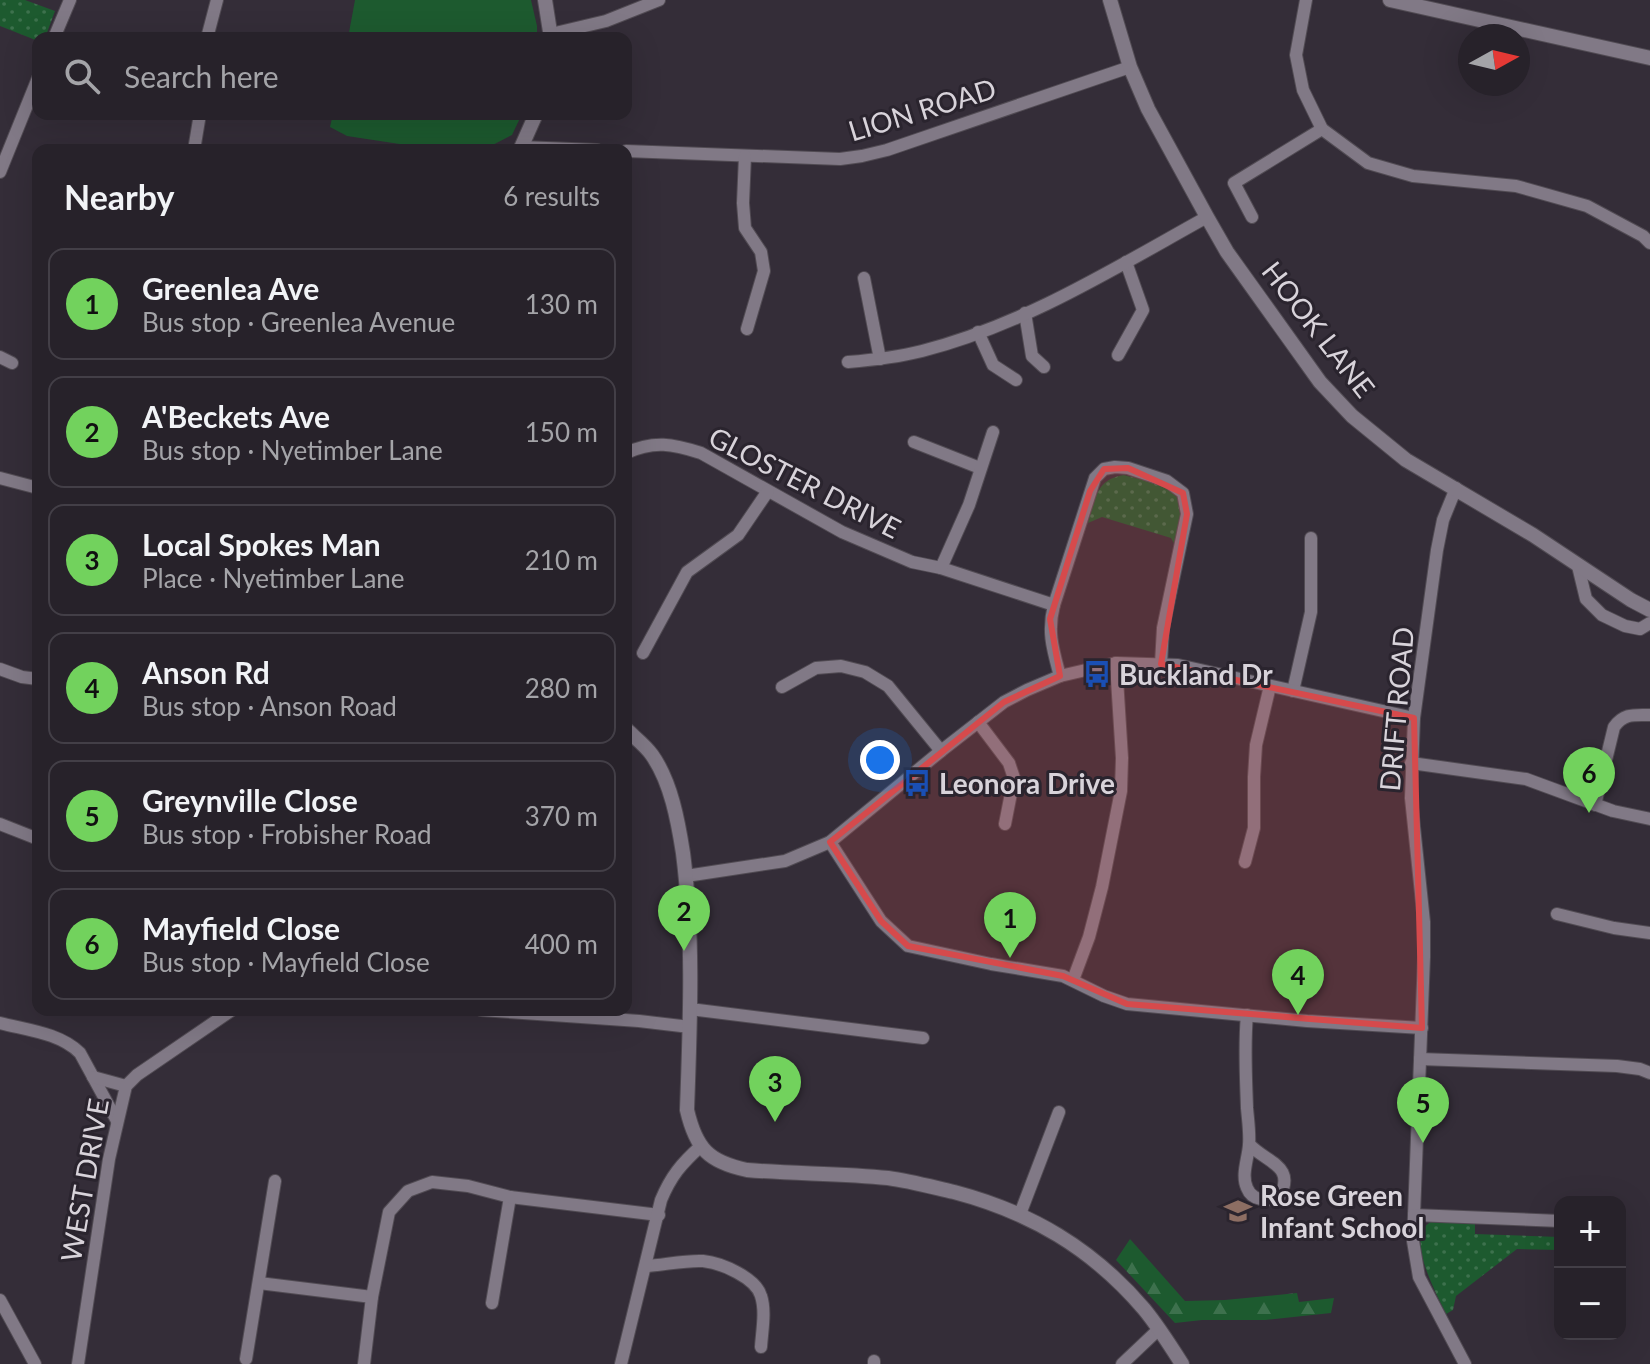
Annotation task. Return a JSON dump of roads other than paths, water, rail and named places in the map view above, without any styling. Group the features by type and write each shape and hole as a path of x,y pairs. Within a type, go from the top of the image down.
{"street":[{"path":"209,32 217,0"},
{"path":"545,0 550,32"},
{"path":"566,32 606,21 659,0"},
{"name":"HOOK LANE","path":"1110,0 1130,67 1148,109 1207,217 1227,252 1320,382 1352,416 1406,460 1533,535 1650,610"},
{"path":"1306,0 1296,55 1303,90 1322,129 1368,163 1413,176 1516,186 1545,194 1587,206 1643,236 1650,243"},
{"path":"1390,0 1650,58"},
{"path":"56,32 66,1"},
{"name":"LION ROAD","path":"632,151 840,159 862,156 1130,67"},
{"path":"0,172 32,93"},
{"path":"195,144 199,120"},
{"path":"522,144 533,120"},
{"path":"1252,217 1234,183 1322,129"},
{"path":"745,156 745,228 761,252 764,271 747,329"},
{"path":"848,362 921,351 978,332 1057,299 1207,217"},
{"path":"1118,355 1143,310 1126,262"},
{"path":"864,278 880,359"},
{"path":"1025,313 1032,356 1044,367"},
{"path":"978,332 993,365 1016,380"},
{"path":"941,568 969,505 993,432"},
{"path":"914,442 980,468"},
{"name":"GLOSTER DRIVE","path":"632,450 662,444 681,446 715,460 842,532 912,562 941,568 1054,605"},
{"path":"1060,676 1050,636 1050,619 1095,478 1104,469 1115,467 1128,468 1167,481 1183,493 1187,514 1163,628 1161,664"},
{"path":"0,478 32,486"},
{"name":"DRIFT ROAD","path":"1456,488 1443,520 1437,550 1414,718 1411,763 1411,798 1424,922 1413,1241 1419,1277 1465,1364"},
{"path":"643,653 687,572 738,535 768,491"},
{"path":"1293,691 1311,612 1311,538"},
{"path":"1578,566 1586,599 1602,615 1640,629 1650,623"},
{"path":"686,876 785,861 830,842 1004,702 1060,676 1116,663 1178,665 1414,718"},
{"path":"1073,980 1089,937 1102,887 1121,791 1116,663"},
{"path":"782,687 816,668 841,666 865,672 888,686 941,751"},
{"path":"0,669 32,678"},
{"path":"1245,862 1254,828 1256,745 1270,686"},
{"path":"1595,805 1614,727 1620,718 1650,715"},
{"path":"978,722 1009,763 1014,778 1005,824"},
{"path":"632,735 652,754 666,782 679,830 686,876 690,955 687,1110 692,1132 710,1157 738,1168 892,1179 965,1195 1020,1214 1084,1251 1119,1282 1144,1309 1182,1364"},
{"path":"1411,763 1526,779 1595,805 1650,819"},
{"path":"0,824 32,837"},
{"path":"830,842 881,921 908,946 1063,976 1127,1004 1422,1028"},
{"path":"1557,914 1650,933"},
{"path":"690,1009 923,1038"},
{"path":"1247,1015 1244,1043 1249,1144 1244,1179 1252,1196 1262,1200 1279,1198 1283,1190 1282,1169 1249,1144"},
{"name":"WEST DRIVE","path":"78,1364 109,1159 126,1086 137,1075 223,1016"},
{"path":"586,1016 690,1027"},
{"path":"0,1023 62,1039 72,1045 80,1053 117,1121"},
{"path":"1420,1059 1617,1066 1650,1073"},
{"path":"93,1077 126,1086"},
{"path":"1020,1214 1059,1112"},
{"path":"621,1364 661,1200 670,1178 701,1146"},
{"path":"246,1359 275,1181"},
{"path":"364,1364 372,1297 389,1212 408,1191 432,1182 468,1186 510,1197 659,1215"},
{"path":"492,1303 510,1197"},
{"path":"1414,1215 1554,1221"},
{"path":"646,1266 704,1261 754,1282 761,1294 763,1308 761,1347"},
{"path":"259,1283 372,1297"},
{"path":"0,1300 35,1364"},
{"path":"1122,1364 1159,1329"}],"place":[{"name":"Buckland Dr","path":"1097,674"},
{"name":"Leonora Drive","path":"917,783"},
{"name":"Mayfield Close","path":"1589,813"},
{"name":"A'Beckets Ave","path":"684,951"},
{"name":"Greenlea Ave","path":"1010,958"},
{"name":"Anson Rd","path":"1298,1015"},
{"name":"Local Spokes Man","path":"775,1122"},
{"name":"Greynville Close","path":"1423,1143"},
{"name":"Rose Green Infant School","path":"1238,1211"}]}
